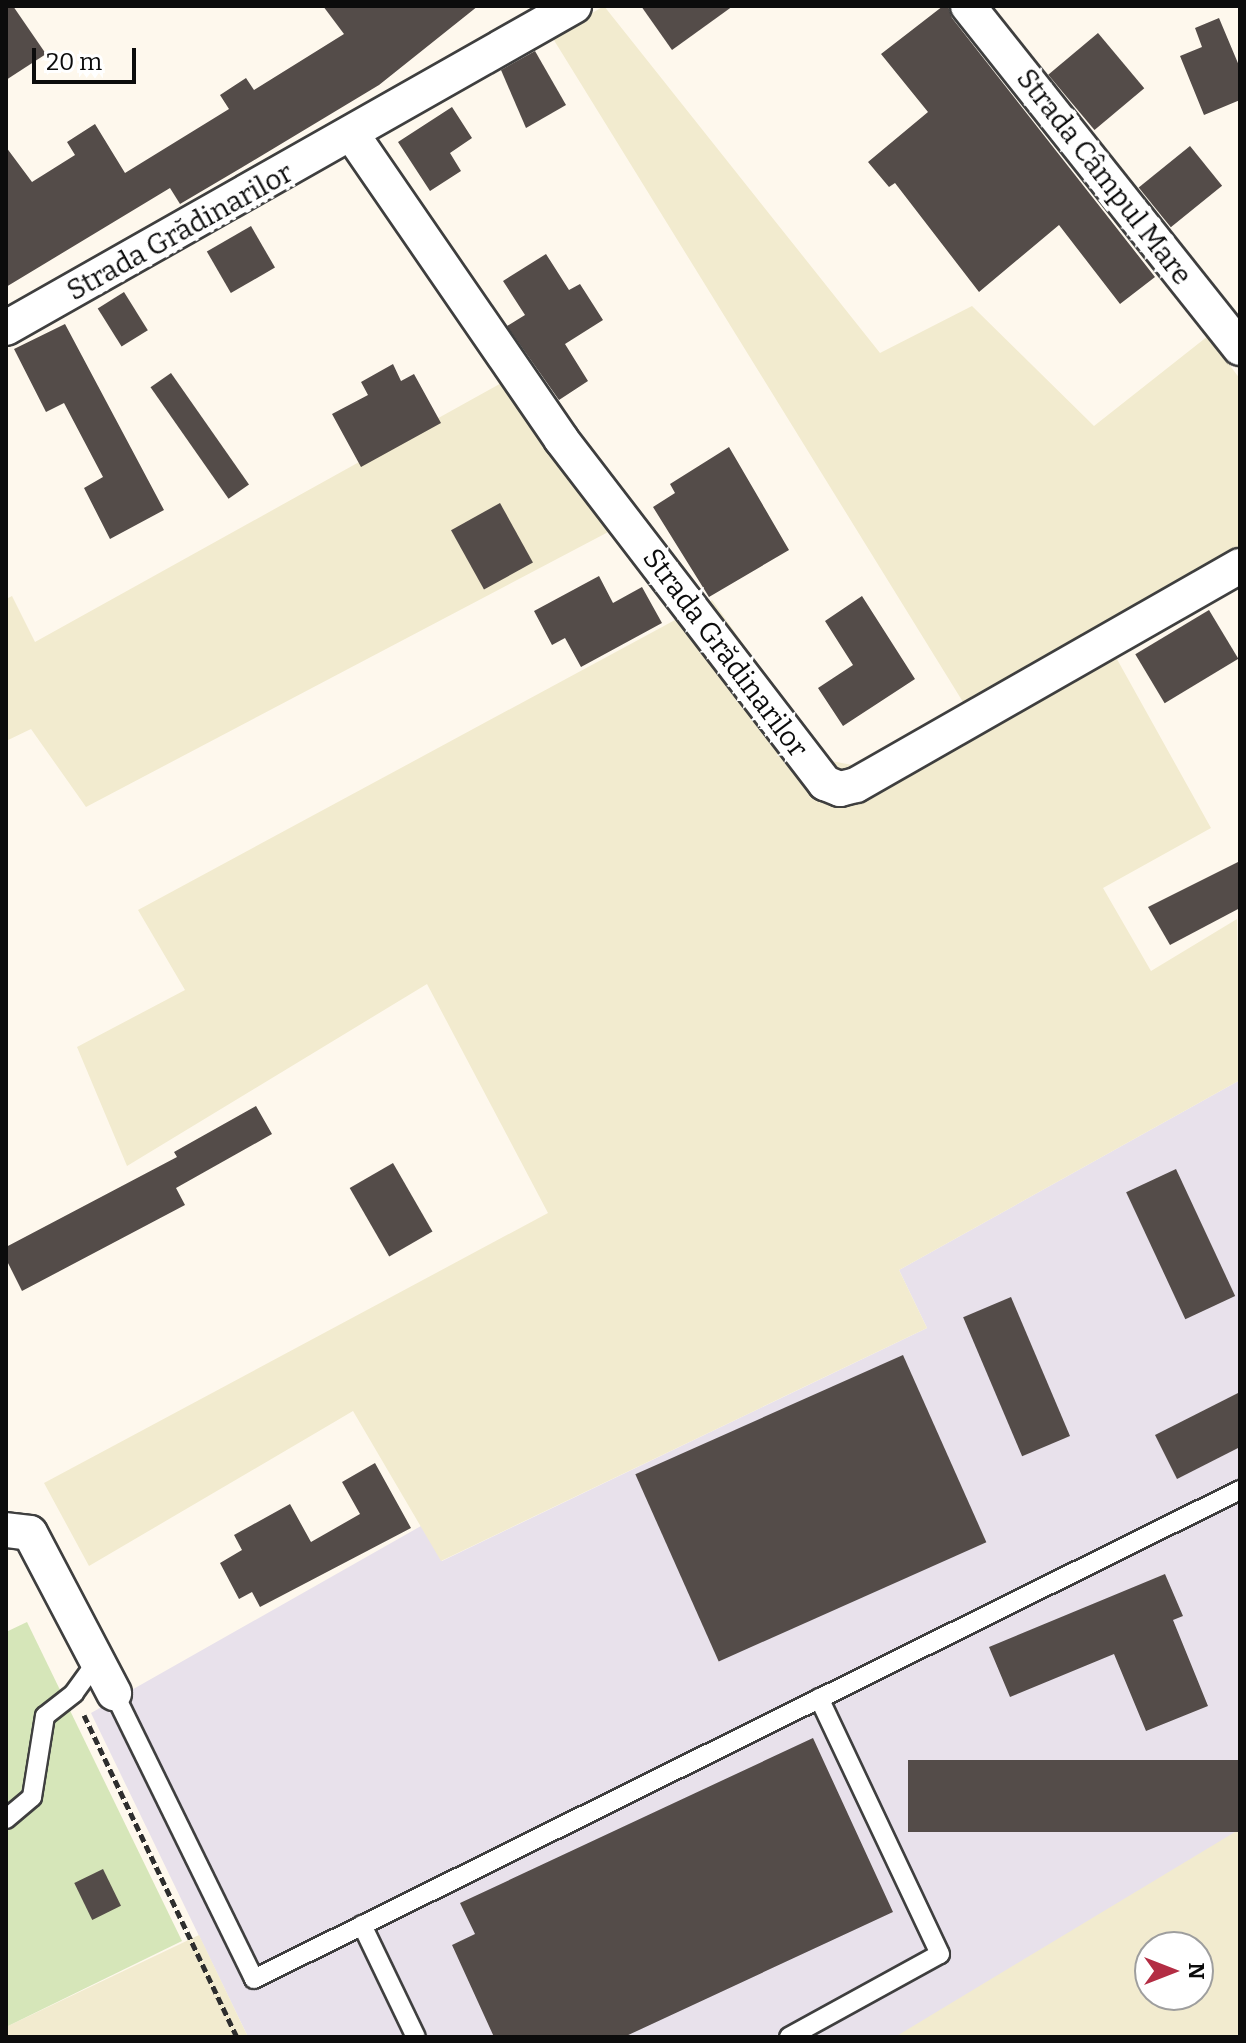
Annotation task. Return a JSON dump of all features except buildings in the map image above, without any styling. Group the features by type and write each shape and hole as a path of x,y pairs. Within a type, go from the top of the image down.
{"street":[{"name":"Strada Grădinarilor","path":"6,328 353,136 574,6"},
{"name":"Strada Câmpul Mare","path":"968,6 1240,348"},
{"name":"Strada Grădinarilor","path":"353,136 561,439 825,783 840,789 856,785 1240,566"},
{"path":"6,1530 30,1533 114,1693"}],"lane":[{"path":"114,1693 254,1979 1240,1490"},
{"path":"6,1819 32,1797 45,1716 74,1693 98,1660"},
{"path":"789,2037 940,1954 819,1698"},
{"path":"362,1925 416,2037"}],"path":[{"path":"74,1693 237,2037"}],"shaded area":[{"path":"604,6 880,353 972,306 1094,426 1208,336 1240,379 1240,579 1113,652 1211,828 1103,888 1151,971 1237,919 1240,1080 899,1270 927,1328 441,1561 353,1411 89,1566 44,1483 548,1213 427,984 127,1166 77,1047 185,990 138,910 712,600 826,760 863,767 963,702 552,37"},
{"path":"505,381 612,530 86,807 31,729 6,741 6,599 12,596 35,642"},
{"path":"1240,1080 1240,1844 910,2037 248,2037 91,1713 421,1526 442,1561 927,1328 899,1270"},
{"path":"1240,1829 1240,2037 895,2037"},
{"path":"199,1935 248,2037 6,2037 6,2027"}],"green space":[{"path":"27,1622 182,1941 6,2027 6,1632"}]}
